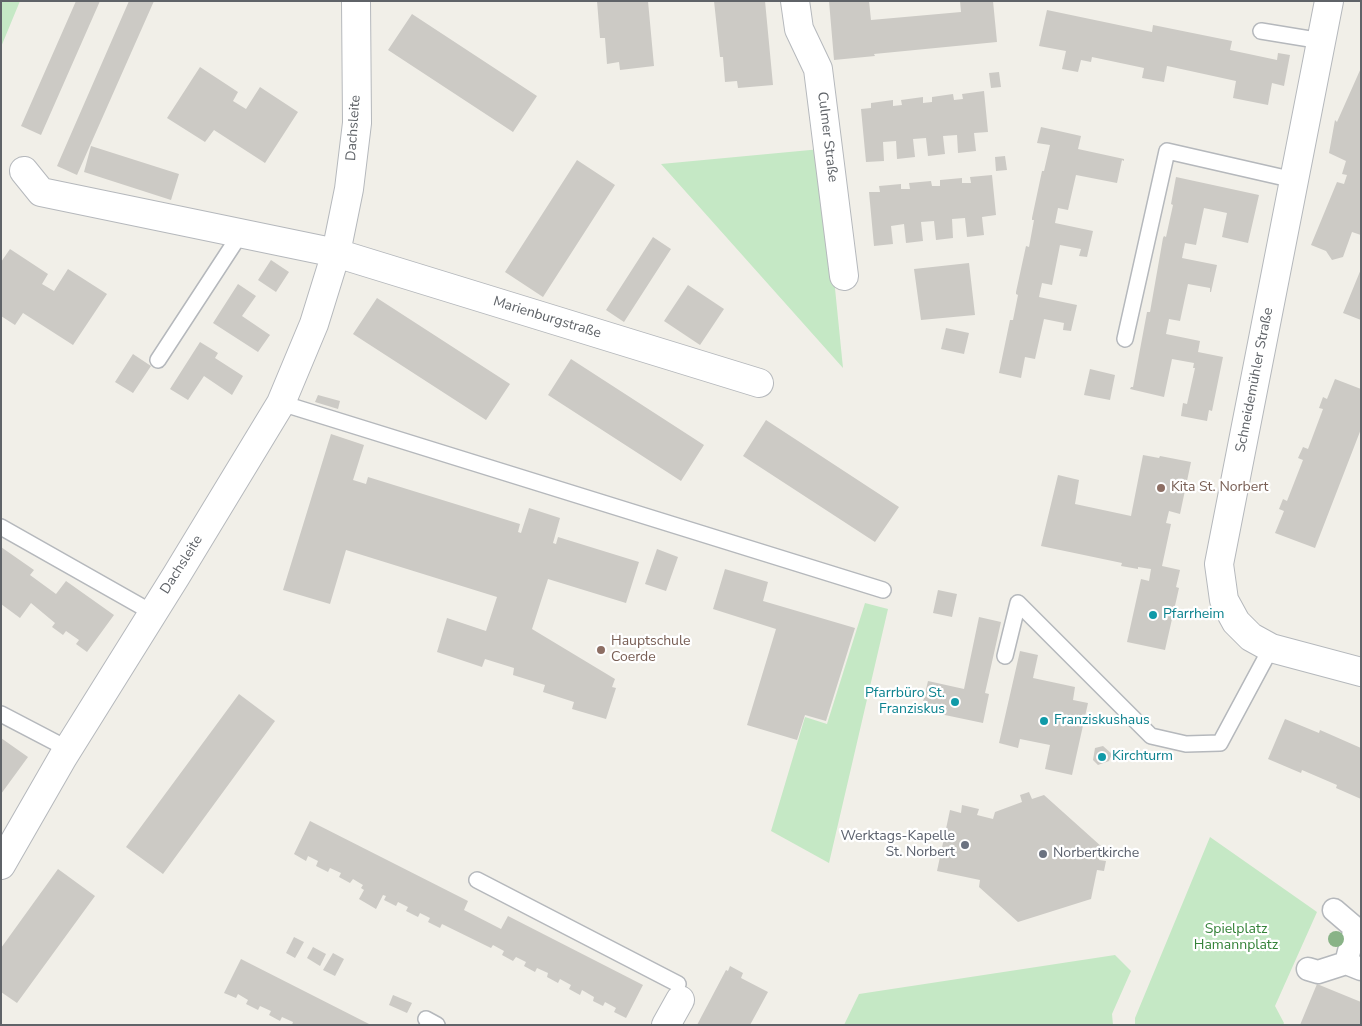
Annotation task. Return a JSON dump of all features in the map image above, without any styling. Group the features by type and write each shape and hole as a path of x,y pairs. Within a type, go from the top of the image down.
{"street":[{"name":"Dachsleite","path":"1,865 68,749 281,403 314,324 336,253 350,189 357,123 356,1"},
{"name":"Culmer Straße","path":"795,1 799,29 818,69 844,276"},
{"name":"Schneidemühler Straße","path":"1329,1 1219,564 1224,600 1236,622 1251,637 1271,648 1361,672"},
{"path":"24,171 41,192 336,253"},
{"name":"Marienburgstraße","path":"336,253 759,383"},
{"path":"1308,969 1318,972 1353,966 1355,928 1334,910"},
{"path":"666,1025 679,992"}],"lane":[{"path":"1261,31 1322,41"},
{"path":"1125,338 1167,150 1294,180"},
{"path":"158,360 241,233"},
{"path":"281,403 883,590"},
{"path":"1,527 153,613"},
{"path":"1005,656 1018,603 1150,736 1186,744 1203,744 1220,743 1271,648"},
{"path":"1,714 68,749"},
{"path":"477,880 679,992"}],"green space":[{"path":"1,1 20,1 1,47"},
{"path":"821,149 843,368 661,164"},
{"path":"865,603 888,609 829,863 771,831 805,717 827,724"},
{"name":"Spielplatz Hamannplatz","path":"1210,837 1317,912 1275,1006 1284,1023 1283,1025 1135,1025 1135,1018"},
{"path":"1115,955 1131,971 1112,1014 1113,1025 844,1025 859,994"}],"building":[{"path":"76,1 100,1 41,135 21,126"},
{"path":"129,1 154,1 77,175 57,166"},
{"path":"597,1 648,1 654,66 620,70 619,62 607,64 605,38 600,38"},
{"path":"714,1 765,1 773,85 738,88 737,81 725,82 723,57 720,57"},
{"path":"829,1 869,1 871,20 961,12 960,1 993,1 997,42 874,54 875,56 834,60"},
{"path":"1047,10 1152,32 1153,25 1232,41 1230,50 1277,60 1278,53 1290,55 1284,86 1272,83 1268,105 1233,98 1236,81 1167,66 1164,82 1142,78 1144,68 1092,57 1091,62 1081,60 1078,72 1062,69 1066,51 1039,46"},
{"path":"412,14 537,96 513,132 388,50"},
{"path":"200,67 238,92 233,101 246,109 260,87 298,112 265,163 214,130 205,142 167,118"},
{"path":"1361,68 1361,235 1352,232 1343,257 1332,260 1326,251 1311,245 1337,182 1344,184 1347,175 1342,174 1346,161 1329,153 1335,120 1337,122"},
{"path":"999,72 1001,87 991,88 989,73"},
{"path":"984,91 988,132 974,133 976,151 958,153 957,135 943,136 945,154 928,156 926,138 913,139 915,157 897,159 896,141 883,142 884,161 866,162 861,109 871,108 871,103 893,100 893,106 902,105 901,100 923,97 923,103 932,102 932,97 953,94 954,100 963,99 962,94"},
{"path":"1041,127 1081,136 1078,149 1124,159 1124,161 1122,160 1117,183 1076,175 1068,210 1058,208 1055,223 1093,231 1087,257 1079,256 1081,249 1060,245 1052,285 1042,283 1039,297 1077,305 1071,331 1063,330 1064,323 1044,319 1035,359 1025,357 1021,378 999,373 1010,320 1013,320 1018,295 1016,292 1026,246 1029,247 1034,220 1032,218 1042,171 1044,171 1050,145 1037,143"},
{"path":"91,146 179,174 171,200 84,172"},
{"path":"1005,156 1007,170 996,171 995,157"},
{"path":"577,160 615,185 543,297 505,272"},
{"path":"992,175 996,215 982,217 984,235 967,237 965,218 952,219 953,238 936,240 934,221 921,222 923,241 906,243 904,224 891,226 893,244 874,246 869,192 880,192 879,186 901,184 901,189 910,189 909,183 931,181 932,186 940,186 940,180 962,178 962,183 971,183 970,177"},
{"path":"1176,177 1259,195 1248,243 1222,237 1227,213 1204,208 1196,245 1185,243 1182,258 1217,265 1211,292 1210,288 1188,284 1180,321 1169,319 1166,334 1200,341 1198,352 1223,357 1212,411 1209,410 1207,421 1181,416 1183,403 1187,404 1195,368 1193,368 1194,363 1172,359 1164,397 1130,389 1133,387 1147,312 1150,312 1163,238 1164,236 1166,237 1173,205 1171,204"},
{"path":"653,237 671,249 624,322 606,310"},
{"path":"10,249 48,274 42,284 54,291 68,269 107,294 73,345 23,313 15,325 1,316 1,262"},
{"path":"271,260 289,272 276,292 258,280"},
{"path":"969,263 975,315 921,320 914,269"},
{"path":"1361,269 1361,320 1343,313"},
{"path":"238,284 256,296 242,316 270,335 258,352 213,323"},
{"path":"688,285 724,309 700,345 664,321"},
{"path":"377,298 510,384 486,420 353,334"},
{"path":"946,328 969,333 964,354 941,349"},
{"path":"200,342 218,353 215,358 243,376 232,395 204,376 188,400 170,389"},
{"path":"133,354 151,366 133,393 115,382"},
{"path":"571,359 704,445 681,481 548,395"},
{"path":"1090,369 1115,375 1110,400 1084,395"},
{"path":"1335,379 1361,389 1361,429 1315,548 1275,533 1284,511 1279,509 1283,499 1287,501 1303,460 1298,458 1303,447 1308,449 1323,409 1319,408 1323,397 1327,399"},
{"path":"318,395 340,401 338,409 315,402"},
{"path":"766,420 899,507 875,542 743,456"},
{"path":"331,434 364,445 353,480 366,484 368,477 520,524 518,532 521,533 529,508 560,518 553,543 556,544 558,537 639,562 626,603 548,579 532,629 615,679 612,687 616,688 606,719 572,709 574,702 543,692 545,685 513,675 514,668 485,659 482,667 437,652 447,618 486,631 497,597 346,550 330,604 283,590"},
{"path":"1143,455 1191,462 1180,514 1169,511 1166,523 1171,524 1162,566 1180,570 1176,587 1179,588 1165,650 1127,642 1141,579 1149,581 1151,569 1121,566 1122,563 1041,546 1058,475 1079,480 1075,504 1131,516"},
{"path":"1,547 34,570 30,575 56,594 66,581 114,615 87,652 76,644 79,640 66,631 63,635 52,627 55,623 31,603 20,618 1,604"},
{"path":"657,549 678,557 666,591 645,584"},
{"path":"725,569 768,582 763,601 855,628 826,721 805,715 797,740 747,725 776,629 713,609"},
{"path":"938,590 957,594 952,617 933,613"},
{"path":"979,617 1001,622 985,693 989,694 983,723 921,710 928,681 964,689"},
{"name":"Franziskushaus","path":"1020,651 1038,655 1033,678 1075,687 1073,700 1088,703 1072,775 1045,769 1050,745 1020,739 1018,748 999,743"},
{"path":"239,694 275,721 163,874 126,847"},
{"path":"1285,719 1319,733 1320,730 1361,748 1361,799 1336,788 1337,785 1302,770 1301,773 1268,759"},
{"path":"1,738 28,757 1,794"},
{"name":"Kirchturm","path":"1103,746 1112,754 1109,761 1098,765 1093,760 1095,748"},
{"name":"Norbertkirche","path":"1029,792 1032,799 1044,795 1102,847 1099,860 1106,861 1104,871 1097,870 1091,899 1018,922 979,887 980,880 937,871 950,810 961,813 962,805 979,809 977,815 993,819 995,812 1022,802 1020,795"},
{"path":"310,821 468,901 464,910 501,929 508,916 643,985 626,1018 614,1012 616,1008 605,1002 603,1006 593,1001 594,997 582,990 580,995 569,989 571,985 560,979 558,983 547,977 548,973 537,968 535,972 524,966 526,962 516,957 513,961 502,955 504,951 493,945 491,948 442,924 440,928 428,922 430,918 420,913 418,917 406,911 408,907 398,902 396,906 384,900 386,896 383,895 376,909 359,899 364,890 361,888 363,885 353,879 350,883 339,877 341,873 330,868 328,872 316,866 318,861 308,856 306,861 294,854"},
{"path":"58,869 95,896 17,1003 1,992 1,948"},
{"path":"294,937 304,942 295,958 286,953"},
{"path":"313,947 326,954 320,966 307,958"},
{"path":"333,953 344,959 335,976 323,970"},
{"path":"241,959 371,1025 292,1025 293,1022 282,1017 280,1021 269,1015 271,1011 260,1006 258,1010 246,1004 248,1000 238,994 236,998 224,993"},
{"path":"730,966 743,973 741,978 768,992 750,1025 697,1025 726,970 728,971"},
{"path":"1317,984 1361,1002 1361,1025 1300,1025"},
{"path":"393,995 412,1003 407,1013 389,1005"}],"place":[{"name":"Kita St. Norbert","path":"1161,488"},
{"name":"Pfarrheim","path":"1153,615"},
{"name":"Hauptschule Coerde","path":"601,650"},
{"name":"Pfarrbüro St. Franziskus","path":"955,702"},
{"name":"Franziskushaus","path":"1044,721"},
{"name":"Kirchturm","path":"1102,757"},
{"name":"Werktags-Kapelle St. Norbert","path":"965,845"},
{"name":"Norbertkirche","path":"1043,854"}]}
